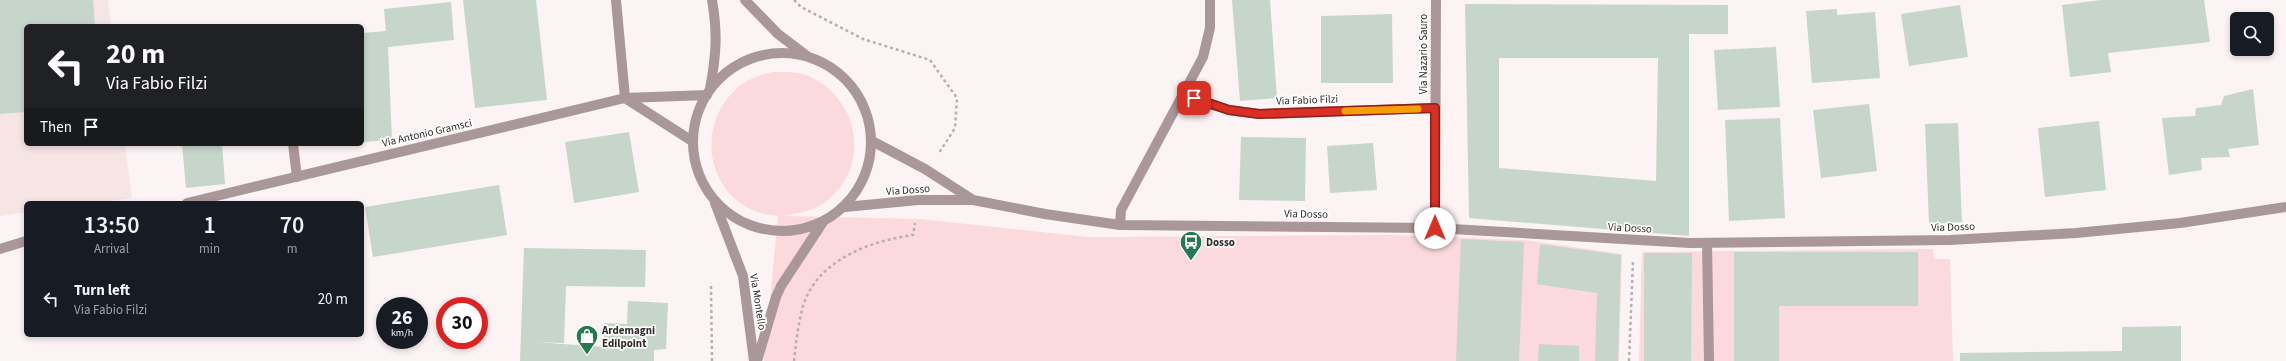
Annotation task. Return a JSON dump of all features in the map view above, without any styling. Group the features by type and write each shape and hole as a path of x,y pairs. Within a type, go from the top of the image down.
{"street":[{"path":"616,0 625,98 692,141"},
{"path":"712,0 716,24 716,54 708,92 697,114 692,141 695,163 703,185 715,203 738,221 766,231 795,232 823,222 845,207 860,188 869,165 872,141 869,118 855,91 846,79 828,65 807,56 778,34 745,0"},
{"path":"1120,225 1121,210 1145,162 1203,57 1210,28 1210,0"},
{"name":"Via Nazario Sauro","path":"1435,228 1436,0"},
{"path":"708,92 729,70 754,57 780,52 807,56"},
{"name":"Via Antonio Gramsci","path":"195,201 625,98 708,92"},
{"name":"Via Fabio Filzi","path":"1184,93 1203,102 1229,110 1259,114 1435,108"},
{"name":"Via Dosso","path":"872,141 925,169 973,200"},
{"path":"293,146 297,177"},
{"name":"Via Dosso","path":"845,207 918,200 973,200 1044,214 1120,225 1435,228 1707,243 1950,240 2076,233 2180,223 2286,207"},
{"name":"Via Montello","path":"715,203 743,276 754,361"},
{"name":"Via Montello","path":"757,361 778,291 823,222"},
{"path":"0,249 24,242"},
{"path":"1707,243 1709,361"}],"path":[{"path":"1629,361 1633,240"},
{"path":"711,286 712,361"}],"shaded area":[{"path":"0,0 108,0 111,24 24,24 24,146 125,146 132,198 109,201 24,201 24,212 0,216"},
{"path":"772,72 793,72 804,74 828,88 840,102 849,117 853,134 854,151 851,168 843,184 830,198 819,206 808,211 784,216 919,219 1088,237 1390,235 1525,240 1622,254 1619,361 764,361 778,216 756,211 738,201 724,186 715,168 711,149 713,129 721,109 734,91 747,81"},
{"path":"1933,249 1934,259 1950,259 1953,361 1639,361 1642,252"}],"building":[{"path":"0,0 93,0 95,24 24,24 24,112 0,114"},
{"path":"463,0 536,0 547,100 475,108"},
{"path":"1232,0 1270,0 1277,98 1240,101"},
{"path":"2101,0 2204,0 2210,42 2108,53 2111,72 2070,77 2062,5"},
{"path":"451,2 454,40 388,47 392,140 364,142 364,33 386,31 384,9"},
{"path":"1465,4 1728,5 1728,34 1689,34 1689,236 1469,218","holes":["1499,58 1658,58 1656,181 1499,168"]},
{"path":"1960,5 1968,57 1909,66 1901,14"},
{"path":"1837,9 1837,15 1875,12 1880,78 1812,83 1806,11"},
{"path":"1392,14 1393,83 1321,83 1321,16"},
{"path":"1776,47 1780,107 1718,110 1714,50"},
{"path":"2253,89 2259,145 2228,149 2230,157 2201,158 2202,170 2169,175 2162,118 2195,116 2196,108 2221,105 2224,96"},
{"path":"1869,104 1877,171 1821,178 1813,110"},
{"path":"1780,118 1785,218 1729,221 1725,120"},
{"path":"2099,121 2106,190 2045,197 2038,128"},
{"path":"1958,123 1962,222 1929,224 1925,124"},
{"path":"629,132 639,192 574,203 565,142"},
{"path":"1241,137 1306,138 1305,201 1239,200"},
{"path":"1373,143 1377,190 1330,193 1327,146"},
{"path":"182,146 222,146 225,184 186,188"},
{"path":"499,185 507,235 373,257 365,207"},
{"path":"1461,239 1524,242 1519,361 1456,361"},
{"path":"1540,244 1621,255 1618,361 1595,361 1597,293 1537,284"},
{"path":"524,248 646,250 645,287 566,286 564,343 536,342 604,347 604,323 627,324 628,301 668,303 666,349 654,350 654,361 520,361"},
{"path":"1734,252 1918,252 1918,306 1779,306 1779,361 1734,361"},
{"path":"1644,253 1692,253 1691,361 1644,361"},
{"path":"2181,326 2181,361 1960,361 1960,353 2122,351 2122,327"},
{"path":"1539,344 1579,346 1579,361 1538,361"}],"slow traffic":[{"path":"1345,111 1418,109"}],"place":[{"name":"Dosso","path":"1191,262"},
{"name":"Ardemagni Edilpoint","path":"587,356"}],"route":[{"path":"1194,98 1229,110 1259,114 1435,108 1435,228"}]}
